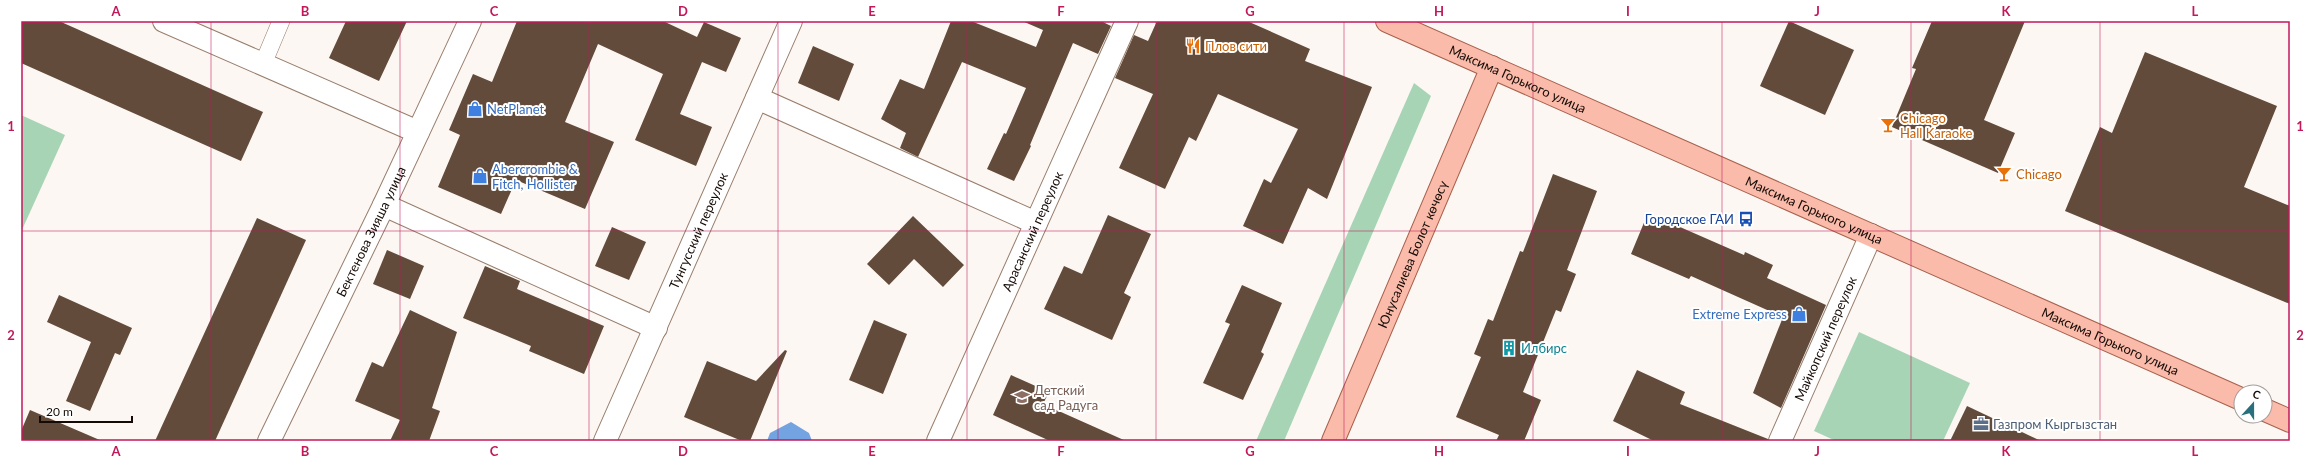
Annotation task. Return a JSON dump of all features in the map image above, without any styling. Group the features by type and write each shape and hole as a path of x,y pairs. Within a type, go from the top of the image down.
{"main road":[{"name":"Максима Горького улица","path":"1388,21 2233,395"},
{"name":"Юнусалиева Болот көчөсү","path":"1333,441 1492,67"},
{"path":"2273,414 2290,421"}],"street":[{"path":"164,21 418,132"},
{"name":"Бектенова Зияша улица","path":"269,441 384,205 470,21"},
{"name":"Тунгусский переулок","path":"605,441 791,21"},
{"name":"Арасанский переулок","path":"938,441 1127,21"},
{"path":"757,98 1036,223"},
{"path":"384,205 656,328"},
{"name":"Майкопский переулок","path":"1780,441 1871,236"}],"lane":[{"path":"263,64 281,21"}],"green space":[{"path":"1414,83 1431,96 1284,441 1256,441"},
{"path":"21,115 65,135 21,232"},
{"path":"1859,332 1970,383 1943,441 1836,441 1814,431"}],"water":[{"path":"791,422 809,433 812,441 767,441 770,433"}],"building":[{"path":"21,21 59,21 263,112 241,161 21,63"},
{"path":"346,21 407,21 379,81 329,58"},
{"path":"517,21 663,21 697,37 704,22 741,38 726,72 702,62 680,114 712,127 696,166 635,140 663,74 598,44 565,122 614,142 585,209 516,180 501,214 438,187 460,135 449,130 473,74 492,82"},
{"path":"951,21 971,21 1036,47 1043,30 1022,21 1101,21 1111,26 1098,54 1073,43 1030,145 1031,146 1014,181 987,169 1004,133 1006,134 1026,88 962,62 918,157 900,148 906,133 881,119 900,79 924,89"},
{"path":"1157,21 1247,21 1310,49 1305,61 1372,87 1327,199 1308,188 1283,244 1243,226 1264,179 1271,183 1298,129 1218,94 1196,141 1189,137 1165,189 1119,168 1153,94 1115,78 1134,35 1148,41"},
{"path":"1789,21 1854,50 1825,115 1760,86"},
{"path":"1932,21 2025,21 1984,120 2015,133 1998,173 1892,127 1916,69 1912,68"},
{"path":"813,46 854,64 839,101 798,83"},
{"path":"2145,52 2277,106 2244,187 2290,206 2290,304 2065,211 2100,127 2112,133"},
{"path":"1553,174 1597,191 1567,270 1576,274 1561,312 1556,310 1523,392 1541,400 1524,441 1496,441 1499,435 1456,417 1481,357 1474,354 1488,319 1493,321 1520,251 1523,252"},
{"path":"1648,213 1744,255 1745,252 1773,265 1767,278 1826,305 1781,408 1753,393 1783,317 1691,276 1689,279 1631,254"},
{"path":"1108,215 1151,234 1124,293 1131,297 1112,340 1044,309 1064,266 1082,274"},
{"path":"913,216 964,265 943,287 914,259 889,285 867,264"},
{"path":"257,218 306,240 215,441 155,441"},
{"path":"612,227 646,242 629,280 595,266"},
{"path":"387,250 424,266 410,299 373,284"},
{"path":"485,266 520,281 517,289 604,326 584,374 529,351 531,346 463,318"},
{"path":"1242,285 1282,303 1261,352 1264,354 1243,400 1203,383 1230,324 1225,322"},
{"path":"59,295 132,328 120,355 115,353 90,411 66,401 91,342 47,322"},
{"path":"410,310 457,332 432,408 440,411 429,441 390,441 400,420 355,401 372,362 383,367"},
{"path":"874,320 907,334 883,394 849,380"},
{"path":"785,350 787,351 750,441 742,441 684,417 707,361 756,381"},
{"path":"1637,370 1685,392 1680,404 1768,439 1768,441 1654,441 1613,421"},
{"path":"1011,375 1049,392 1043,404 1126,441 1050,441 993,415"},
{"name":"Газпром Кыргызстан","path":"1967,406 2041,441 1950,441"},
{"path":"30,410 102,441 21,441 21,431"}],"place":[{"name":"Плов сити","path":"1193,46"},
{"name":"NetPlanet","path":"475,109"},
{"name":"Chicago Hall Karaoke","path":"1888,125"},
{"name":"Chicago","path":"2004,174"},
{"name":"Abercrombie & Fitch, Hollister","path":"480,176"},
{"name":"Городское ГАИ","path":"1746,219"},
{"name":"Extreme Express","path":"1799,314"},
{"name":"Илбирс","path":"1509,348"},
{"name":"Детский сад Радуга","path":"1022,397"},
{"name":"Газпром Кыргызстан","path":"1981,424"}]}
